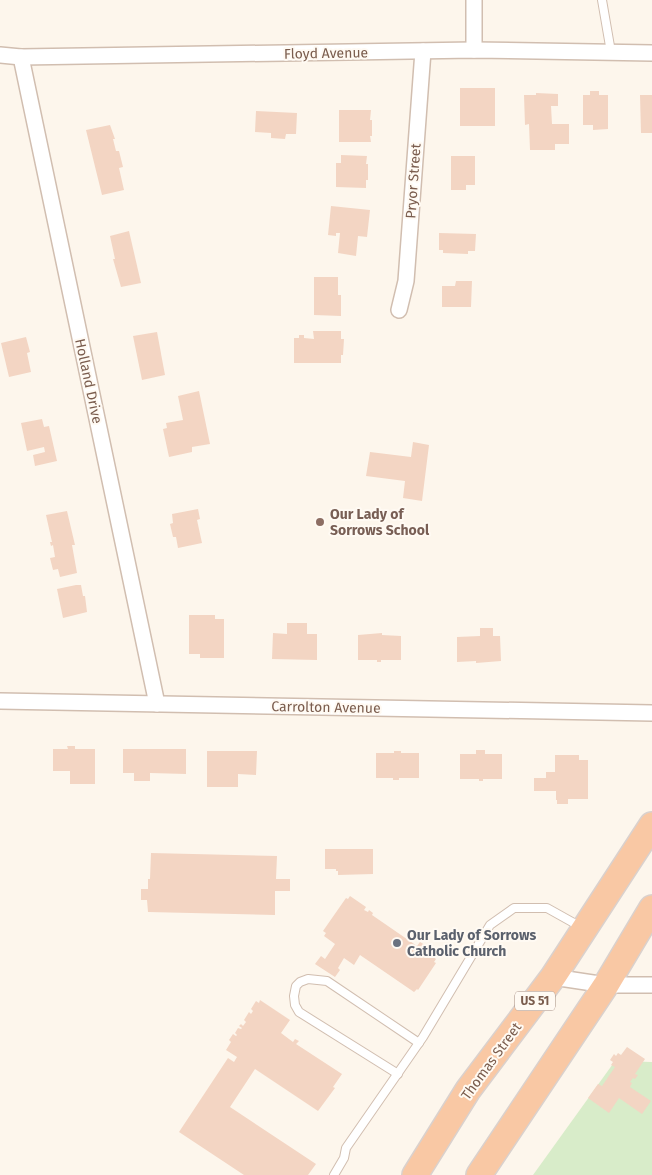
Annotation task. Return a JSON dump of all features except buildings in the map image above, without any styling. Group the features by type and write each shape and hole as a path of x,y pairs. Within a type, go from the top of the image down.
{"highway":[{"name":"Thomas Street","path":"415,1175 468,1090 554,977 652,825"},
{"path":"479,1175 606,985 652,908"}],"street":[{"path":"474,0 474,50"},
{"name":"Floyd Avenue","path":"0,55 21,57 474,50 652,53"},
{"name":"Pryor Street","path":"399,310 406,281 423,51"},
{"name":"Holland Drive","path":"21,57 157,704"},
{"name":"Carrolton Avenue","path":"0,701 652,713"},
{"path":"554,977 606,985 652,985"}],"lane":[{"path":"602,0 612,52"},
{"path":"334,1175 344,1158 346,1148 419,1043 490,924 514,908 547,908 585,929"},
{"path":"398,1074 299,1012 295,1005 296,986 308,978 327,981 419,1043"}],"green space":[{"path":"615,1061 652,1062 652,1175 533,1175"}],"place":[{"name":"Our Lady of Sorrows School","path":"320,522"},
{"name":"Our Lady of Sorrows Catholic Church","path":"397,943"}]}
